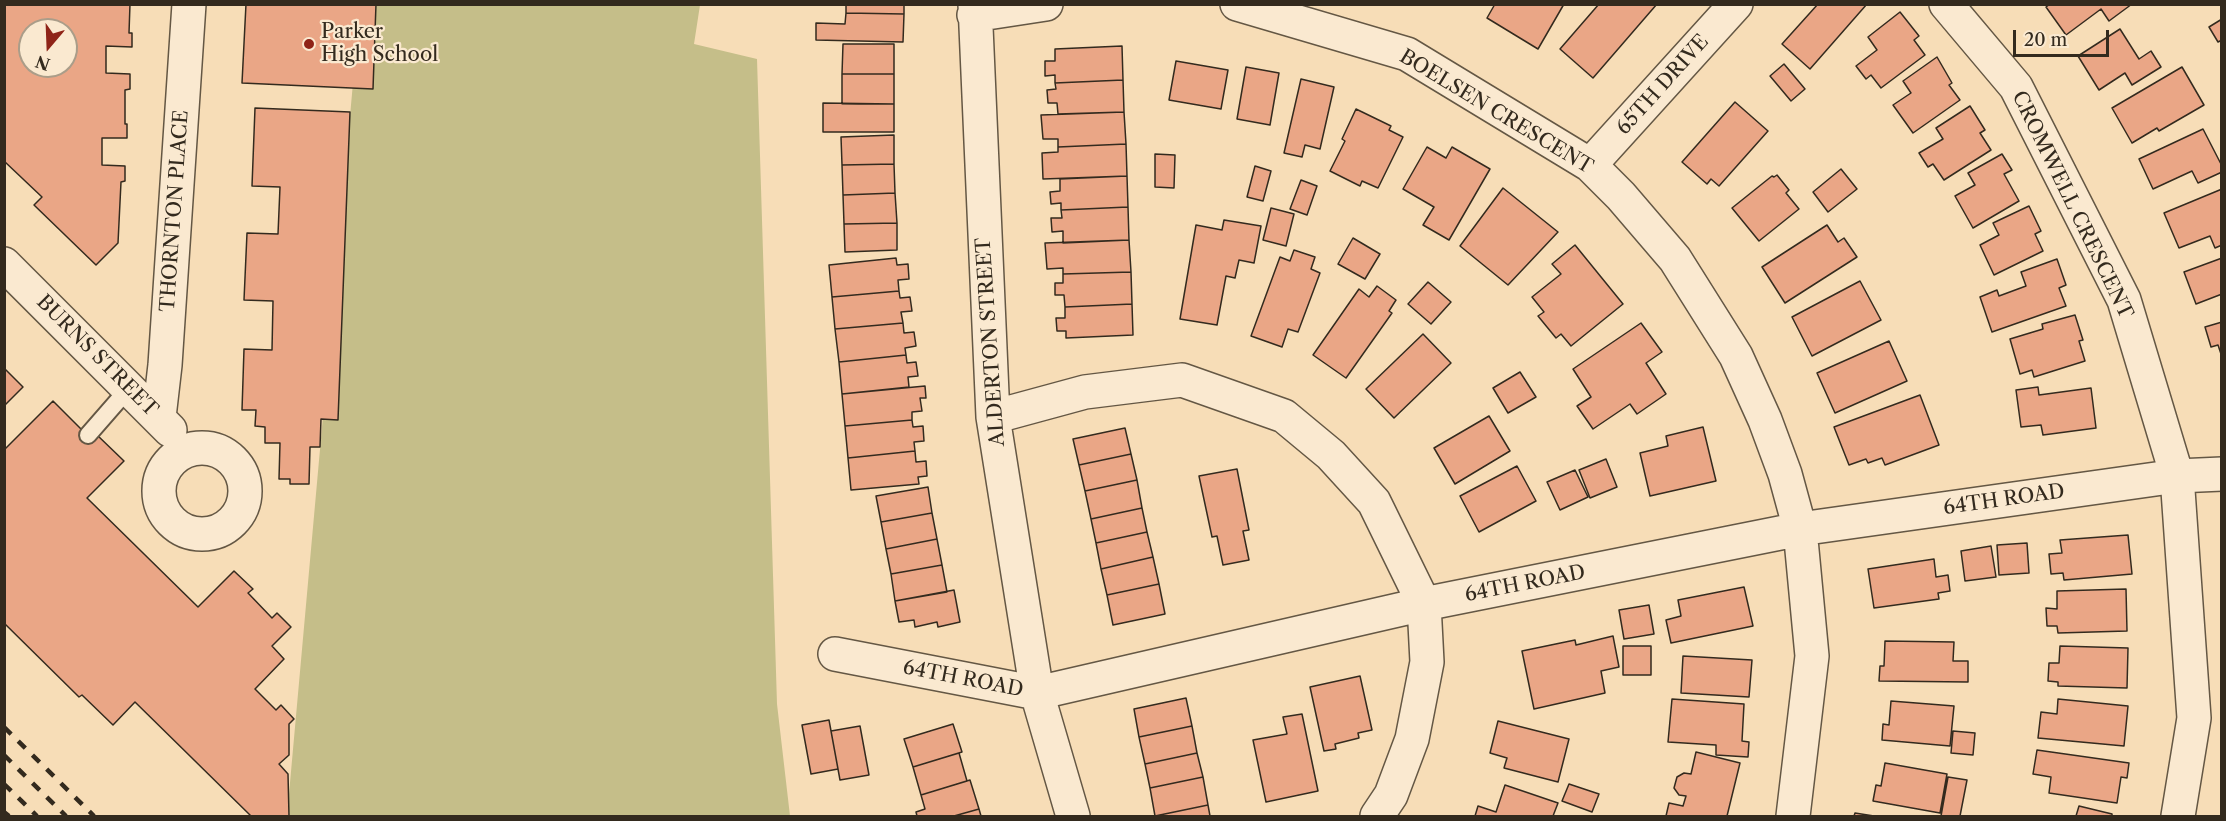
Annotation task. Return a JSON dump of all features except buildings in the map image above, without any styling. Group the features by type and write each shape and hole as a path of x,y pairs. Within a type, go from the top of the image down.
{"street":[{"name":"THORNTON PLACE","path":"159,417 165,365 189,4"},
{"path":"975,10 1046,4"},
{"name":"BOELSEN CRESCENT","path":"1237,4 1407,54 1590,165 1621,196 1675,259 1736,356 1765,420 1785,474 1800,528 1812,656 1793,816"},
{"name":"65TH DRIVE","path":"1590,165 1736,4"},
{"name":"CROMWELL CRESCENT","path":"1946,4 2016,87 2124,300 2177,476 2194,718 2178,816"},
{"name":"ALDERTON STREET","path":"975,10 993,417 1037,693 1073,816"},
{"name":"BURNS STREET","path":"4,264 159,417 187,449"},
{"path":"993,417 1085,392 1182,380 1284,416 1331,455 1374,501 1424,604 1428,662 1412,739 1391,795 1377,816"},
{"name":"64TH ROAD","path":"835,654 1037,693 1424,604 1800,528 2177,476 2222,474"}],"lane":[{"path":"88,435 129,388"}],"shaded area":[{"path":"360,5 700,5 694,44 757,59 777,704 790,816 287,816"}],"railway":[{"path":"4,727 94,816"},
{"path":"4,755 66,816"},
{"path":"4,784 37,816"},
{"path":"4,812 9,816"}],"place":[{"name":"Parker High School","path":"309,44"}]}
